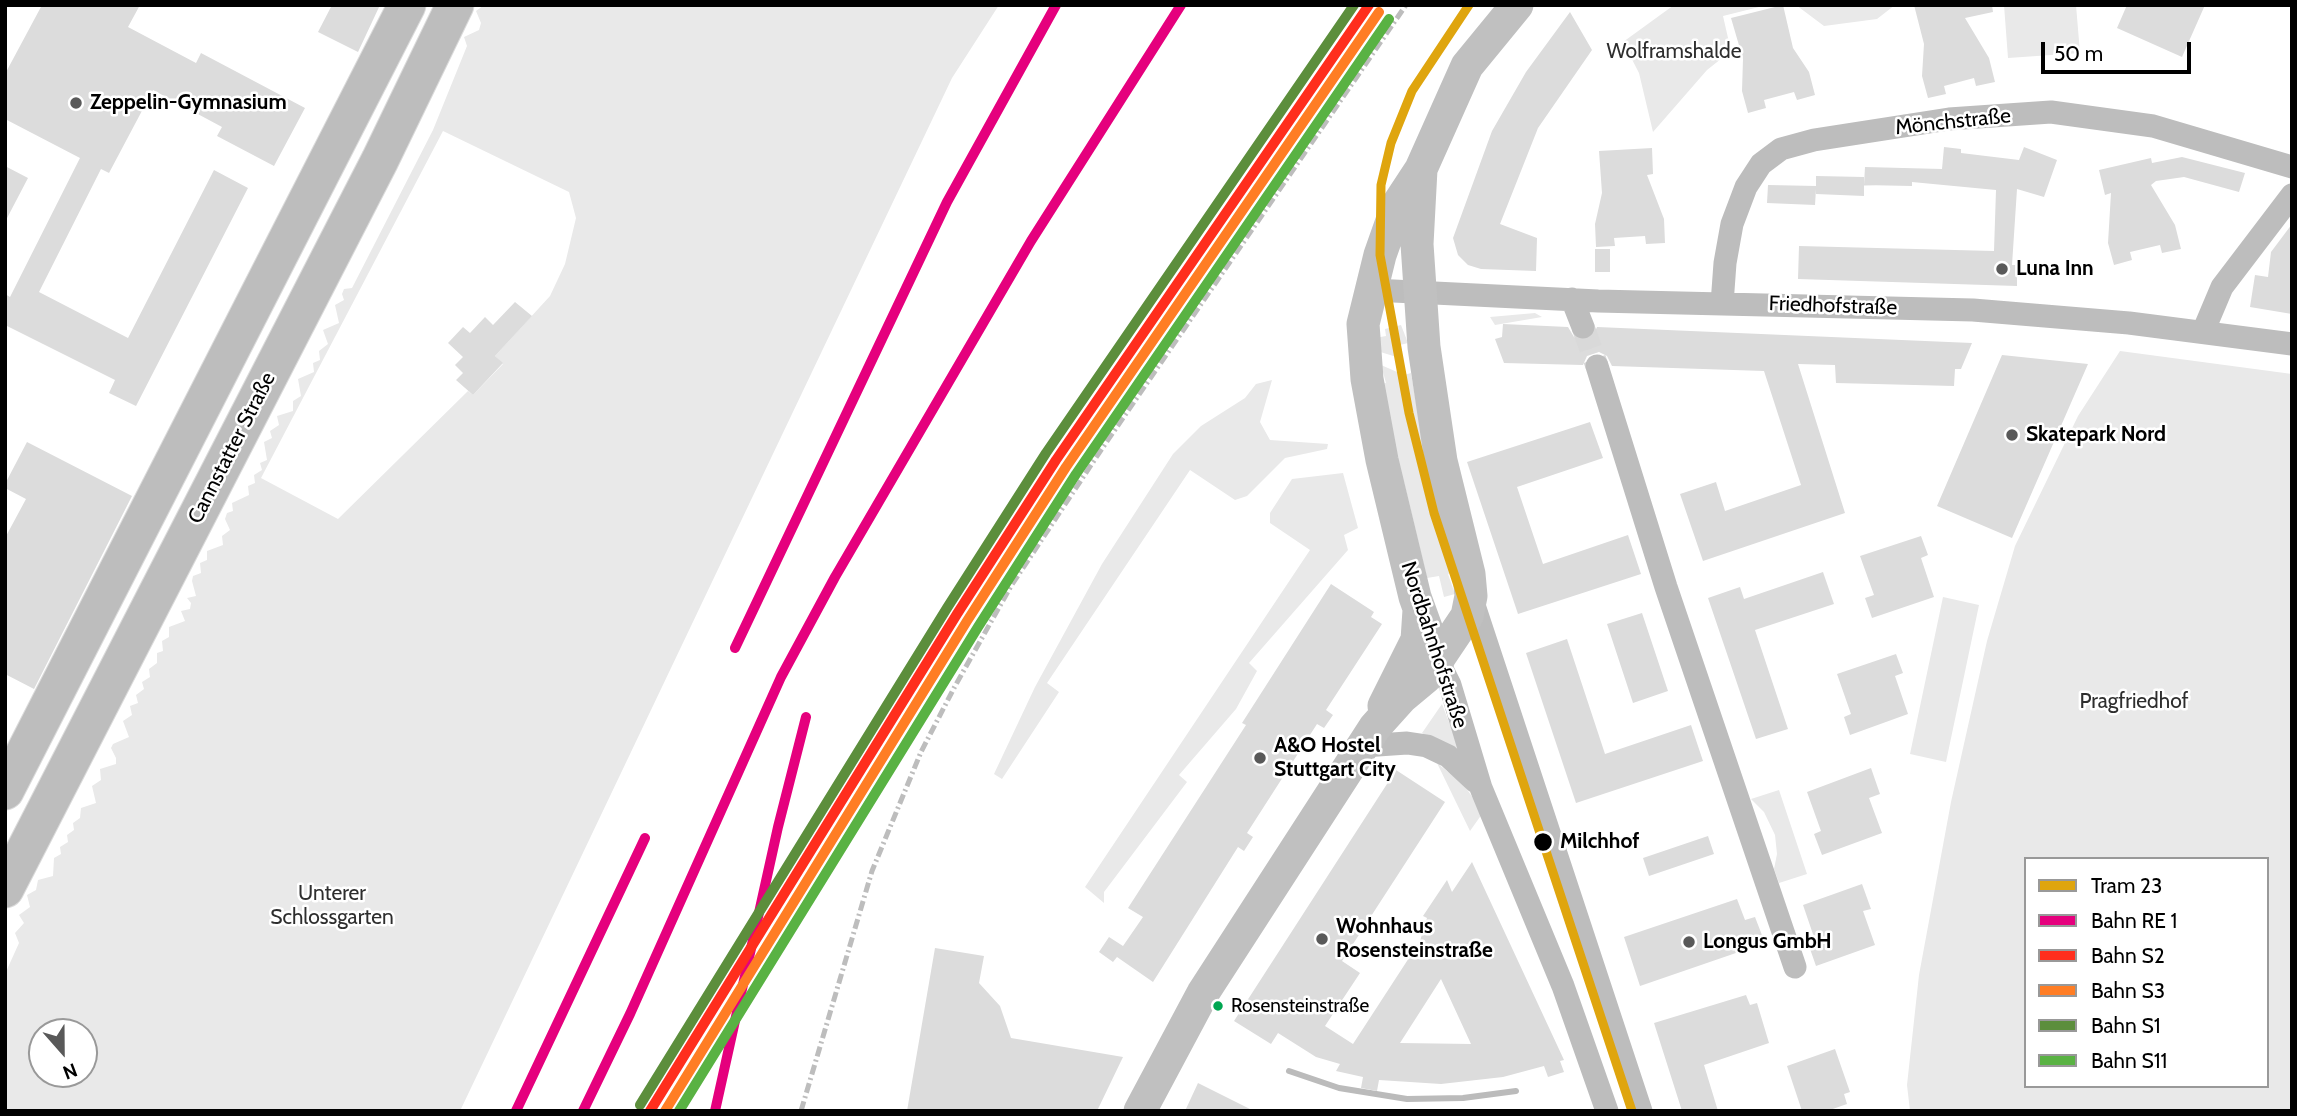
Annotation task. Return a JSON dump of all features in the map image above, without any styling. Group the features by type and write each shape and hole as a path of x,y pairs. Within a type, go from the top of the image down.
{"main road":[{"name":"Cannstatter Straße","path":"5,791 407,5"},
{"name":"Cannstatter Straße","path":"5,889 380,160 455,5"}],"street":[{"name":"Nordbahnhofstraße","path":"1517,5 1467,66 1421,169 1398,204 1380,255 1363,324 1369,390 1382,460 1419,606 1438,661 1450,685 1481,788 1576,1019 1607,1111"},
{"name":"Mönchstraße","path":"1722,304 1725,263 1732,224 1746,187 1761,164 1781,149 1814,139 1949,120 2051,112 2153,126 2292,167"},
{"name":"Nordbahnhofstraße","path":"1421,169 1417,244 1419,293 1433,414 1471,596 1641,1111"},
{"path":"2203,332 2222,288 2292,195"},
{"name":"Friedhofstraße","path":"1373,290 1572,299 1973,310 2203,332 2292,344"},
{"path":"1572,299 1583,327"},
{"path":"1597,366 1666,587 1795,967"},
{"path":"1369,737 1438,661 1467,616 1471,596"},
{"path":"1140,1111 1203,993 1369,737 1417,640 1419,606"},
{"path":"1369,737 1427,746 1454,761 1481,788"}],"green space":[{"name":"Unterer Schlossgarten","path":"484,5 999,5 952,78 460,1111 5,1111 5,974 19,943 15,933 24,923 19,915 30,907 27,895 36,890 38,880 53,876 54,858 61,854 60,847 68,842 67,835 74,830 73,823 80,818 81,808 96,803 92,786 101,780 100,769 116,764 111,748 113,744 129,737 123,721 132,715 130,706 138,703 136,695 144,689 142,682 150,677 149,669 157,663 157,653 163,651 162,641 169,637 169,627 185,621 181,611 190,609 191,603 187,598 196,596 193,576 201,573 200,563 207,560 207,551 223,545 222,536 230,530 225,519 227,513 233,511 232,503 249,495 248,486 255,483 254,475 262,470 260,463 267,460 264,442 272,438 270,431 279,425 277,416 293,411 293,401 301,396 298,379 314,372 313,363 320,360 319,351 328,344 323,330 339,323 335,305 344,300 344,289 352,288 433,130 467,46 464,37 479,30 481,23 476,11","holes":["443,131 569,192 576,218 565,264 550,296 495,356 503,364 473,395 468,391 338,519 261,478"]},
{"name":"Wolframshalde","path":"1674,5 1767,5 1723,16 1731,51 1707,70 1653,132 1639,73 1623,42"},
{"path":"1796,5 1895,5 1877,19 1824,26"},
{"path":"2004,5 2076,5 2080,53 2008,58"},
{"path":"1535,313 1542,317 1495,325 1490,317"},
{"path":"1401,325 1408,343 1400,345 1403,359 1374,350 1375,338 1386,336 1385,329"},
{"name":"Pragfriedhof","path":"2120,351 2292,374 2292,1111 1910,1111 1907,1085 1919,975 1951,802 1987,641 2015,546 2078,416"},
{"path":"1381,365 1404,375 1411,373 1429,478 1457,570 1448,574 1455,594 1444,597 1439,576 1427,578 1404,482 1390,452 1378,385 1386,383"},
{"path":"1272,380 1260,422 1270,440 1328,444 1327,449 1285,458 1247,496 1235,500 1190,470 1047,683 1059,692 1002,779 994,774 1035,687 1102,564 1173,454 1201,426 1245,398 1256,384"},
{"path":"1343,473 1358,528 1344,535 1348,550 1249,663 1257,671 1236,709 1179,775 1187,782 1104,892 1104,903 1085,887 1310,550 1270,523 1270,513 1292,479"},
{"path":"1943,597 1979,605 1946,762 1910,754"},
{"path":"1442,704 1464,761 1422,733"},
{"path":"1437,763 1463,784 1482,814 1470,831"},
{"path":"1779,790 1807,874 1779,883 1774,869 1777,854 1775,835 1764,812 1751,799"}],"building":[{"path":"42,5 140,5 128,27 196,63 201,53 305,108 274,166 217,136 222,127 153,90 109,173 101,169 39,292 128,338 214,170 248,188 136,406 109,393 115,380 5,325 5,294 10,297 80,158 5,119 5,74"},
{"path":"332,5 380,5 358,52 318,32"},
{"path":"1783,5 1793,48 1809,72 1815,95 1797,100 1794,92 1764,100 1766,108 1748,113 1742,91 1743,59 1731,18"},
{"path":"1914,5 1992,5 1993,12 1965,18 1989,58 1995,82 1976,86 1974,78 1944,86 1946,94 1928,98 1922,76 1924,44"},
{"path":"2127,5 2205,5 2182,57 2117,28"},
{"path":"1570,12 1592,50 1538,128 1500,224 1537,238 1536,271 1481,269 1468,265 1458,255 1453,238 1492,131 1526,72"},
{"path":"1944,147 1961,149 1961,153 2019,160 2024,147 2057,160 2044,197 2017,189 2012,265 2017,265 2017,286 1798,279 1799,246 1994,251 1996,190 1912,182 1912,186 1864,185 1865,167 1942,169"},
{"path":"1652,148 1653,174 1647,175 1664,219 1665,243 1646,244 1645,236 1614,238 1615,246 1596,247 1595,224 1602,193 1599,151"},
{"path":"2182,157 2245,173 2239,192 2184,177 2156,181 2151,185 2175,225 2181,249 2162,253 2160,245 2130,252 2132,260 2114,265 2108,243 2111,193 2105,195 2099,170 2151,158 2152,163"},
{"path":"5,166 28,178 5,222"},
{"path":"1816,176 1864,177 1864,196 1816,194 1816,189 1815,205 1767,203 1768,185 1816,186"},
{"path":"2292,224 2292,314 2250,307 2255,275 2268,277 2271,252"},
{"path":"1595,249 1610,249 1610,272 1595,272"},
{"path":"515,302 532,316 495,356 503,363 473,395 456,380 463,373 455,365 463,357 448,343 463,327 470,333 485,317 493,325"},
{"path":"1503,324 1568,327 1574,337 1582,341 1593,336 1597,327 1972,343 1961,369 1955,369 1954,386 1836,383 1835,365 1798,364 1845,513 1703,561 1680,494 1716,482 1725,511 1801,485 1764,371 1612,366 1607,356 1599,352 1587,356 1583,365 1504,363 1495,339 1502,337"},
{"name":"Skatepark Nord","path":"2002,355 2088,364 2012,538 1937,506"},
{"path":"1590,422 1603,458 1517,487 1543,564 1628,535 1641,574 1518,614 1467,462"},
{"path":"27,442 132,496 34,689 5,674 5,538 26,499 5,488 5,484"},
{"path":"1921,536 1928,555 1921,558 1934,597 1872,618 1865,598 1874,595 1860,556"},
{"path":"1823,572 1834,604 1755,630 1788,729 1756,739 1708,598 1740,587 1744,599"},
{"name":"A&O Hostel Stuttgart City","path":"1331,584 1374,612 1371,617 1382,624 1326,710 1333,715 1324,728 1317,724 1247,833 1253,837 1244,851 1238,847 1153,982 1117,957 1113,962 1099,952 1109,937 1123,946 1143,917 1128,908 1246,725 1242,723"},
{"path":"1642,613 1668,691 1633,703 1607,624"},
{"path":"1567,639 1605,754 1691,725 1703,761 1576,803 1526,653"},
{"path":"1896,654 1903,673 1895,676 1908,714 1850,735 1844,717 1851,714 1837,674"},
{"path":"1871,768 1880,794 1869,798 1882,833 1822,855 1814,834 1821,831 1807,792"},
{"path":"1396,770 1445,802 1342,961 1360,973 1325,1026 1353,1044 1420,941 1427,918 1423,916 1447,880 1452,892 1472,862 1564,1060 1560,1061 1564,1072 1548,1077 1544,1066 1503,1077 1441,1084 1379,1080 1377,1091 1361,1088 1363,1077 1336,1071 1340,1064 1316,1057 1278,1033 1271,1044 1234,1021","holes":["1441,979 1471,1044 1400,1043"]},
{"path":"1708,836 1714,854 1649,876 1643,858"},
{"path":"1862,884 1871,909 1863,911 1875,945 1816,966 1809,946 1816,943 1803,905"},
{"name":"Longus GmbH","path":"1737,899 1745,920 1755,917 1765,943 1640,986 1624,937"},
{"path":"935,948 984,956 979,983 1000,1006 1011,1038 1123,1057 1097,1111 907,1111"},
{"path":"1746,995 1750,1005 1757,1003 1769,1043 1704,1065 1718,1111 1682,1111 1654,1023"},
{"path":"1835,1049 1850,1092 1844,1094 1847,1104 1827,1111 1802,1111 1787,1066"},
{"path":"1198,1083 1254,1111 1185,1111"}],"waterway":[{"path":"1289,1071 1339,1088 1407,1099 1463,1098 1516,1091"}],"tunnel":[{"path":"1583,327 1597,366"}],"railway":[{"path":"801,1111 872,871 921,752 954,688 1011,586 1099,453 1406,5"}],"tram line":[{"name":"23","path":"1469,5 1412,91 1391,143 1381,185 1380,255 1409,413 1434,513 1632,1111"}],"transit line":[{"path":"735,648 947,202 1056,5"},
{"path":"583,1111 630,1014 781,677 835,577 1031,241 1181,5"},
{"path":"715,1111 778,827 806,717"},
{"path":"516,1111 645,838"}],"rail line":[{"name":"S1","path":"640,1105 947,608 1046,453 1354,5"},
{"name":"S2","path":"650,1111 957,614 1056,460 1369,5"},
{"name":"S3","path":"665,1111 967,621 1066,467 1379,12"},
{"name":"S11","path":"679,1111 978,627 1076,474 1389,19"}],"place":[{"name":"Zeppelin-Gymnasium","path":"76,103"},
{"name":"Luna Inn","path":"2002,269"},
{"name":"Skatepark Nord","path":"2012,435"},
{"name":"A&O Hostel Stuttgart City","path":"1260,758"},
{"name":"Milchhof","path":"1543,842"},
{"name":"Wohnhaus Rosensteinstraße","path":"1322,939"},
{"name":"Longus GmbH","path":"1689,942"},
{"name":"Rosensteinstraße","path":"1218,1006"}]}
